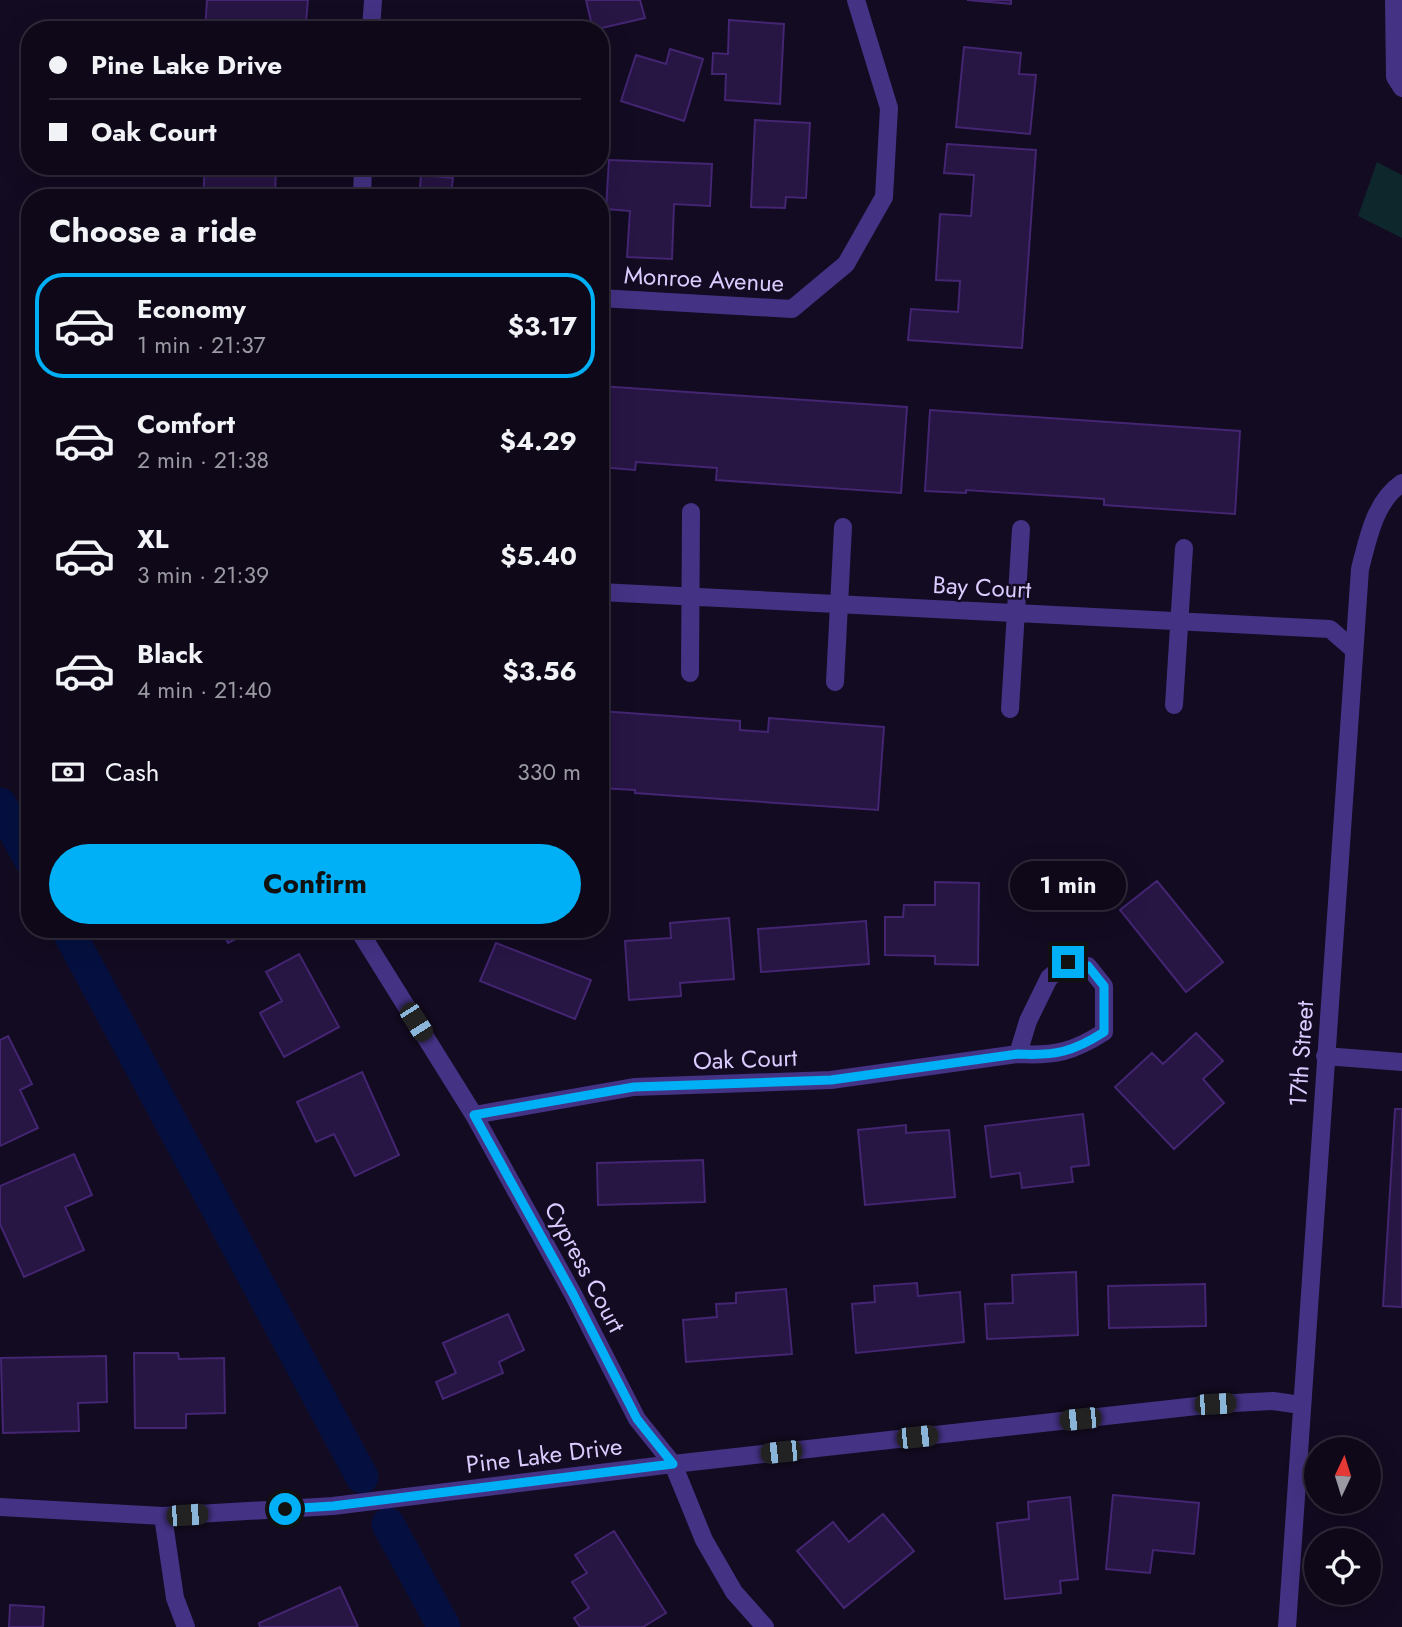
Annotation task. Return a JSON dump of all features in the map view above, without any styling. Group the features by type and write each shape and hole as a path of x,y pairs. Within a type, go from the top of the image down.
{"street":[{"path":"372,21 373,0"},
{"name":"Monroe Avenue","path":"609,299 792,309 846,264 884,197 889,108 856,0"},
{"path":"1394,0 1395,77 1402,88"},
{"name":"17th Street","path":"1287,1627 1360,569 1373,522 1396,487"},
{"path":"690,673 691,512"},
{"path":"835,682 843,527"},
{"path":"1010,709 1021,529"},
{"path":"1174,705 1184,548"},
{"name":"Bay Court","path":"609,592 1330,629 1354,650"},
{"name":"Cypress Court","path":"364,938 474,1115 573,1294 637,1419 673,1464 704,1540 734,1592 765,1627"},
{"name":"Oak Court","path":"474,1115 634,1087 831,1080 1018,1054 1043,1056 1081,1047 1104,1032 1104,986 1088,966 1068,962 1049,978 1028,1021 1018,1054"},
{"path":"1325,1056 1402,1062"},
{"name":"Pine Lake Drive","path":"0,1507 163,1516 333,1506 673,1464 1215,1404 1273,1401 1301,1405"},
{"path":"163,1516 175,1598 186,1627"}],"green space":[{"path":"1377,162 1402,175 1402,238 1358,216"}],"building":[{"path":"207,0 308,0 306,21 206,21"},
{"path":"586,0 640,0 645,18 609,26 609,21 591,21"},
{"path":"967,0 1011,0 1011,4"},
{"path":"729,20 784,24 780,104 725,100 726,74 712,74 713,53 728,54"},
{"path":"964,47 1021,53 1019,74 1036,75 1030,134 956,127"},
{"path":"670,49 703,59 684,121 621,101 636,55 666,64"},
{"path":"755,120 810,123 806,198 786,197 785,208 751,207"},
{"path":"947,144 1036,150 1022,348 908,340 911,309 958,312 960,281 936,280 940,214 971,216 974,175 944,173"},
{"path":"609,160 712,164 710,206 674,204 672,259 627,257 630,211 609,209"},
{"path":"204,175 276,175 275,189 204,189"},
{"path":"421,175 453,178 452,189 420,189"},
{"path":"609,387 907,407 901,493 716,480 717,468 636,462 635,470 609,468"},
{"path":"930,410 1240,431 1235,514 1104,505 1104,499 966,490 966,493 925,491"},
{"path":"609,712 740,721 740,730 768,732 769,718 884,727 878,810 635,793 635,790 609,789"},
{"path":"1157,881 1223,962 1186,992 1120,910"},
{"path":"935,882 979,883 978,965 935,964 935,956 885,955 885,917 903,917 904,905 935,905"},
{"path":"729,918 734,979 680,983 681,996 629,1000 625,941 671,938 670,923"},
{"path":"866,921 869,964 761,972 758,929"},
{"path":"226,938 238,938 228,943"},
{"path":"496,943 591,980 575,1019 480,981"},
{"path":"299,954 339,1027 284,1057 260,1013 282,1001 266,972"},
{"path":"1196,1033 1223,1061 1203,1079 1224,1103 1174,1149 1115,1087 1152,1053 1163,1064"},
{"path":"8,1036 32,1084 20,1090 38,1128 0,1146 0,1040"},
{"path":"362,1072 399,1155 355,1176 334,1134 316,1142 297,1102"},
{"path":"1395,1109 1402,1109 1402,1307 1383,1306"},
{"path":"1083,1114 1089,1165 1071,1167 1073,1182 1022,1188 1020,1173 991,1177 985,1126"},
{"path":"906,1125 906,1133 949,1130 955,1197 865,1205 858,1130"},
{"path":"74,1154 92,1195 65,1207 84,1250 24,1277 0,1224 0,1186"},
{"path":"703,1160 705,1202 598,1205 597,1163"},
{"path":"1076,1272 1078,1335 987,1339 985,1304 1013,1303 1012,1275"},
{"path":"917,1283 918,1296 960,1292 964,1342 856,1353 852,1304 875,1302 874,1286"},
{"path":"1205,1284 1206,1326 1109,1328 1108,1286"},
{"path":"786,1289 792,1354 686,1362 683,1320 717,1317 716,1304 736,1303 736,1293"},
{"path":"508,1314 524,1350 499,1362 503,1373 443,1399 436,1382 456,1373 443,1343"},
{"path":"134,1353 178,1353 179,1359 224,1358 225,1413 186,1414 186,1428 135,1428"},
{"path":"106,1356 107,1402 78,1403 79,1431 3,1433 1,1358"},
{"path":"1113,1495 1199,1503 1194,1554 1153,1550 1150,1573 1106,1569"},
{"path":"1070,1497 1078,1579 1060,1581 1061,1593 1005,1599 997,1523 1029,1519 1028,1502"},
{"path":"883,1514 914,1551 844,1608 797,1551 833,1522 849,1542"},
{"path":"614,1531 666,1613 643,1627 580,1627 574,1618 589,1608 572,1582 587,1573 575,1555"},
{"path":"340,1587 358,1627 260,1627 259,1623"},
{"path":"10,1605 44,1607 43,1627 9,1627"}],"waterway":[{"path":"0,804 21,842"},
{"path":"72,938 362,1477"},
{"path":"388,1524 444,1627"}],"route":[{"path":"285,1509 333,1506 673,1464 637,1419 573,1294 474,1115 634,1087 831,1080 1018,1054 1043,1056 1081,1047 1104,1032 1104,986 1088,966 1068,962"}]}
